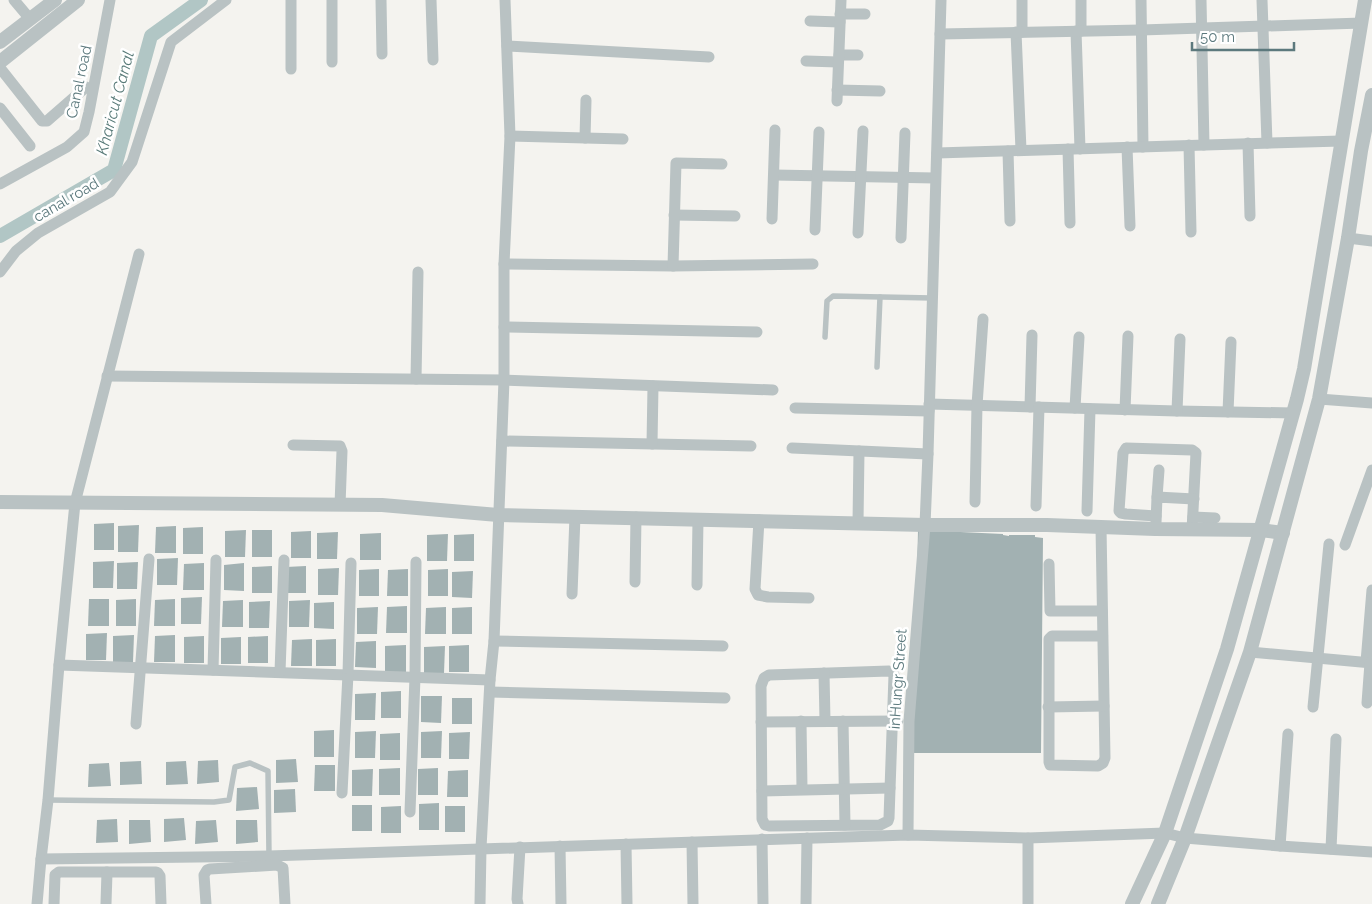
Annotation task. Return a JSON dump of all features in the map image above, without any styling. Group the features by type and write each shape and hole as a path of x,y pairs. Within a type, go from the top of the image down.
{"street":[{"path":"14,0 30,20"},
{"path":"0,42 55,0"},
{"path":"0,62 78,0"},
{"name":"Canal road","path":"0,184 67,147 84,132 110,0"},
{"name":"canal road","path":"0,272 16,251 38,233 110,192 132,162 171,42 226,0"},
{"path":"291,0 291,69"},
{"path":"332,0 332,62"},
{"path":"381,0 382,54"},
{"path":"431,0 432,60"},
{"path":"480,904 481,848 490,680 494,642 504,380 504,264 510,136 505,0"},
{"path":"841,0 837,96 880,91"},
{"name":"inHungr Street","path":"908,835 909,721 928,454 941,0"},
{"path":"1021,150 1019,32 1022,0"},
{"path":"1080,0 1080,149"},
{"path":"1141,0 1143,147"},
{"path":"1201,0 1204,145"},
{"path":"1262,0 1267,143"},
{"path":"1132,904 1165,833 1227,649 1297,399 1304,369 1365,0"},
{"path":"810,21 866,14"},
{"path":"940,34 1362,23"},
{"path":"507,46 708,57"},
{"path":"806,61 858,55"},
{"path":"0,68 44,122 86,87"},
{"path":"1158,904 1185,838 1250,652 1319,399 1372,95"},
{"path":"586,100 586,138"},
{"path":"0,108 30,146"},
{"path":"772,220 774,130"},
{"path":"858,233 863,131"},
{"path":"815,230 819,132"},
{"path":"901,238 905,133"},
{"path":"510,136 622,139"},
{"path":"937,153 1342,141"},
{"path":"1248,144 1250,216"},
{"path":"1189,146 1191,232"},
{"path":"1127,147 1130,226"},
{"path":"1068,149 1070,223"},
{"path":"1008,151 1010,221"},
{"path":"673,266 676,163 722,164"},
{"path":"774,175 935,178"},
{"path":"674,215 735,216"},
{"path":"1348,238 1372,241"},
{"path":"37,904 74,504 139,254"},
{"path":"504,264 673,266 813,264"},
{"path":"416,379 418,272"},
{"path":"975,502 977,406 984,319"},
{"path":"504,327 757,332"},
{"path":"1032,335 1036,506"},
{"path":"1125,410 1128,336"},
{"path":"1076,408 1079,338"},
{"path":"1177,411 1180,338"},
{"path":"1228,412 1231,342"},
{"path":"108,376 504,380 773,390"},
{"path":"652,444 653,386"},
{"path":"1319,399 1372,403"},
{"path":"795,408 977,406 1292,413"},
{"path":"1087,511 1090,408"},
{"path":"502,441 751,446"},
{"path":"293,445 340,446 342,451 340,505"},
{"path":"792,448 928,454"},
{"path":"1156,523 1121,513 1123,453 1126,448 1195,452 1197,455 1192,523"},
{"path":"858,523 859,451"},
{"path":"1156,523 1159,470"},
{"path":"1345,545 1372,470"},
{"path":"1157,497 1194,499"},
{"path":"0,502 382,505 498,515 858,523 1101,527 1156,523 1192,523 1283,532"},
{"path":"572,594 575,516"},
{"path":"634,582 636,517"},
{"path":"1192,523 1214,518"},
{"path":"697,584 698,519"},
{"path":"759,520 755,589 758,596 809,598"},
{"path":"1101,527 1102,611 1103,636 1105,758 1103,763 1098,766 1050,765 1048,707 1048,642 1050,637 1103,636"},
{"path":"1313,707 1329,544"},
{"path":"136,724 149,559"},
{"path":"213,670 216,560"},
{"path":"280,672 284,560"},
{"path":"410,812 416,562"},
{"path":"342,793 351,563"},
{"path":"1049,564 1050,611 1102,611"},
{"path":"1367,704 1372,590"},
{"path":"494,642 723,646"},
{"path":"1250,652 1369,663"},
{"path":"59,665 490,680"},
{"path":"889,671 893,673 888,821 880,824 765,825 762,819 761,722 761,686 764,678 769,675 824,673 889,671"},
{"path":"824,673 825,721"},
{"path":"490,692 725,698"},
{"path":"1048,707 1104,706"},
{"path":"843,721 845,825"},
{"path":"761,722 909,721"},
{"path":"801,722 802,790"},
{"path":"1280,846 1288,734"},
{"path":"1331,849 1336,739"},
{"path":"762,790 890,788"},
{"path":"41,859 269,856 908,835 1028,838 1165,833 1185,838 1372,852"},
{"path":"806,904 807,838"},
{"path":"1028,838 1028,904"},
{"path":"762,840 763,904"},
{"path":"692,842 693,904"},
{"path":"626,844 627,904"},
{"path":"560,846 561,904"},
{"path":"518,904 520,847"},
{"path":"206,904 204,875 207,870 277,865 283,868 286,904"},
{"path":"54,904 56,875 59,872 158,873 160,876 161,904"},
{"path":"106,904 107,872"}],"lane":[{"path":"825,337 827,301 833,296 932,298"},
{"path":"877,367 880,297"},
{"path":"48,800 214,802 229,800 235,767 250,763 268,771 269,856"}],"building":[{"path":"114,523 114,550 94,550 94,524"},
{"path":"139,525 138,552 118,552 118,526"},
{"path":"176,526 176,553 155,553 156,527"},
{"path":"203,527 203,554 183,554 183,528"},
{"path":"246,530 245,557 225,557 225,531"},
{"path":"252,530 272,530 272,557 252,557"},
{"path":"918,530 1003,534 1009,536 1035,535 1035,537 1043,538 1041,753 913,753"},
{"path":"311,531 311,558 291,558 291,532"},
{"path":"338,532 337,559 317,559 317,533"},
{"path":"381,533 381,560 360,560 360,534"},
{"path":"448,534 447,561 427,561 427,535"},
{"path":"474,534 474,561 454,561 454,535"},
{"path":"178,558 177,585 157,585 157,559"},
{"path":"114,561 113,588 93,588 93,562"},
{"path":"138,562 137,589 117,589 117,563"},
{"path":"204,563 204,590 183,590 184,564"},
{"path":"244,563 244,591 224,590 224,565"},
{"path":"272,566 272,593 252,593 252,567"},
{"path":"306,566 306,593 285,593 286,567"},
{"path":"339,568 338,595 318,595 318,569"},
{"path":"379,569 379,596 359,596 359,570"},
{"path":"408,569 408,596 387,596 388,570"},
{"path":"448,569 448,596 428,596 428,570"},
{"path":"473,571 472,598 452,597 452,572"},
{"path":"202,597 201,624 181,624 181,598"},
{"path":"89,599 109,599 109,626 88,626"},
{"path":"136,599 136,626 116,626 116,600"},
{"path":"175,599 175,626 154,626 155,600"},
{"path":"243,600 243,627 222,627 223,601"},
{"path":"310,600 309,627 289,627 289,601"},
{"path":"270,601 269,628 249,628 249,602"},
{"path":"334,602 334,629 314,628 314,603"},
{"path":"407,606 407,633 386,633 387,607"},
{"path":"378,607 377,634 357,634 357,608"},
{"path":"446,607 446,634 425,634 426,608"},
{"path":"472,607 472,634 452,634 452,608"},
{"path":"107,633 106,660 86,660 86,634"},
{"path":"134,635 133,662 113,662 113,636"},
{"path":"175,635 175,662 154,662 155,636"},
{"path":"204,636 204,663 184,663 184,637"},
{"path":"268,636 268,663 248,663 248,637"},
{"path":"241,637 241,664 221,664 221,638"},
{"path":"312,639 312,666 291,666 292,640"},
{"path":"336,639 336,666 316,666 316,640"},
{"path":"376,641 376,668 355,667 356,642"},
{"path":"406,645 406,672 385,672 385,646"},
{"path":"469,645 469,672 449,672 449,646"},
{"path":"445,646 444,673 424,673 424,647"},
{"path":"401,691 401,718 381,718 381,692"},
{"path":"376,693 375,720 355,720 355,694"},
{"path":"421,696 442,696 441,723 421,722"},
{"path":"452,698 472,698 472,724 452,724"},
{"path":"334,730 334,757 314,757 314,731"},
{"path":"376,731 375,758 355,758 355,732"},
{"path":"442,731 441,758 421,758 421,732"},
{"path":"470,732 469,759 449,759 449,733"},
{"path":"400,733 400,760 380,760 380,734"},
{"path":"296,759 298,782 276,783 276,760"},
{"path":"218,760 219,782 197,784 198,761"},
{"path":"141,761 142,784 120,785 120,762"},
{"path":"186,761 188,784 166,785 166,762"},
{"path":"109,763 111,786 88,787 89,764"},
{"path":"315,765 335,765 335,791 314,791"},
{"path":"400,768 400,795 379,795 379,769"},
{"path":"438,768 438,795 418,795 418,769"},
{"path":"373,769 372,796 352,796 352,770"},
{"path":"468,770 468,797 447,797 448,771"},
{"path":"257,787 259,809 236,811 237,788"},
{"path":"295,789 296,812 274,813 274,790"},
{"path":"439,803 439,830 419,830 419,804"},
{"path":"352,805 372,805 372,831 352,831"},
{"path":"401,806 401,833 381,833 381,807"},
{"path":"445,806 465,806 465,832 445,832"},
{"path":"184,818 186,840 164,842 164,819"},
{"path":"117,819 118,842 96,843 97,820"},
{"path":"129,820 150,820 151,842 129,844"},
{"path":"216,820 218,842 195,844 196,821"},
{"path":"236,820 257,820 258,842 236,844"}],"waterway":[{"name":"Kharicut Canal","path":"0,236 114,170 151,36 201,0"}]}
